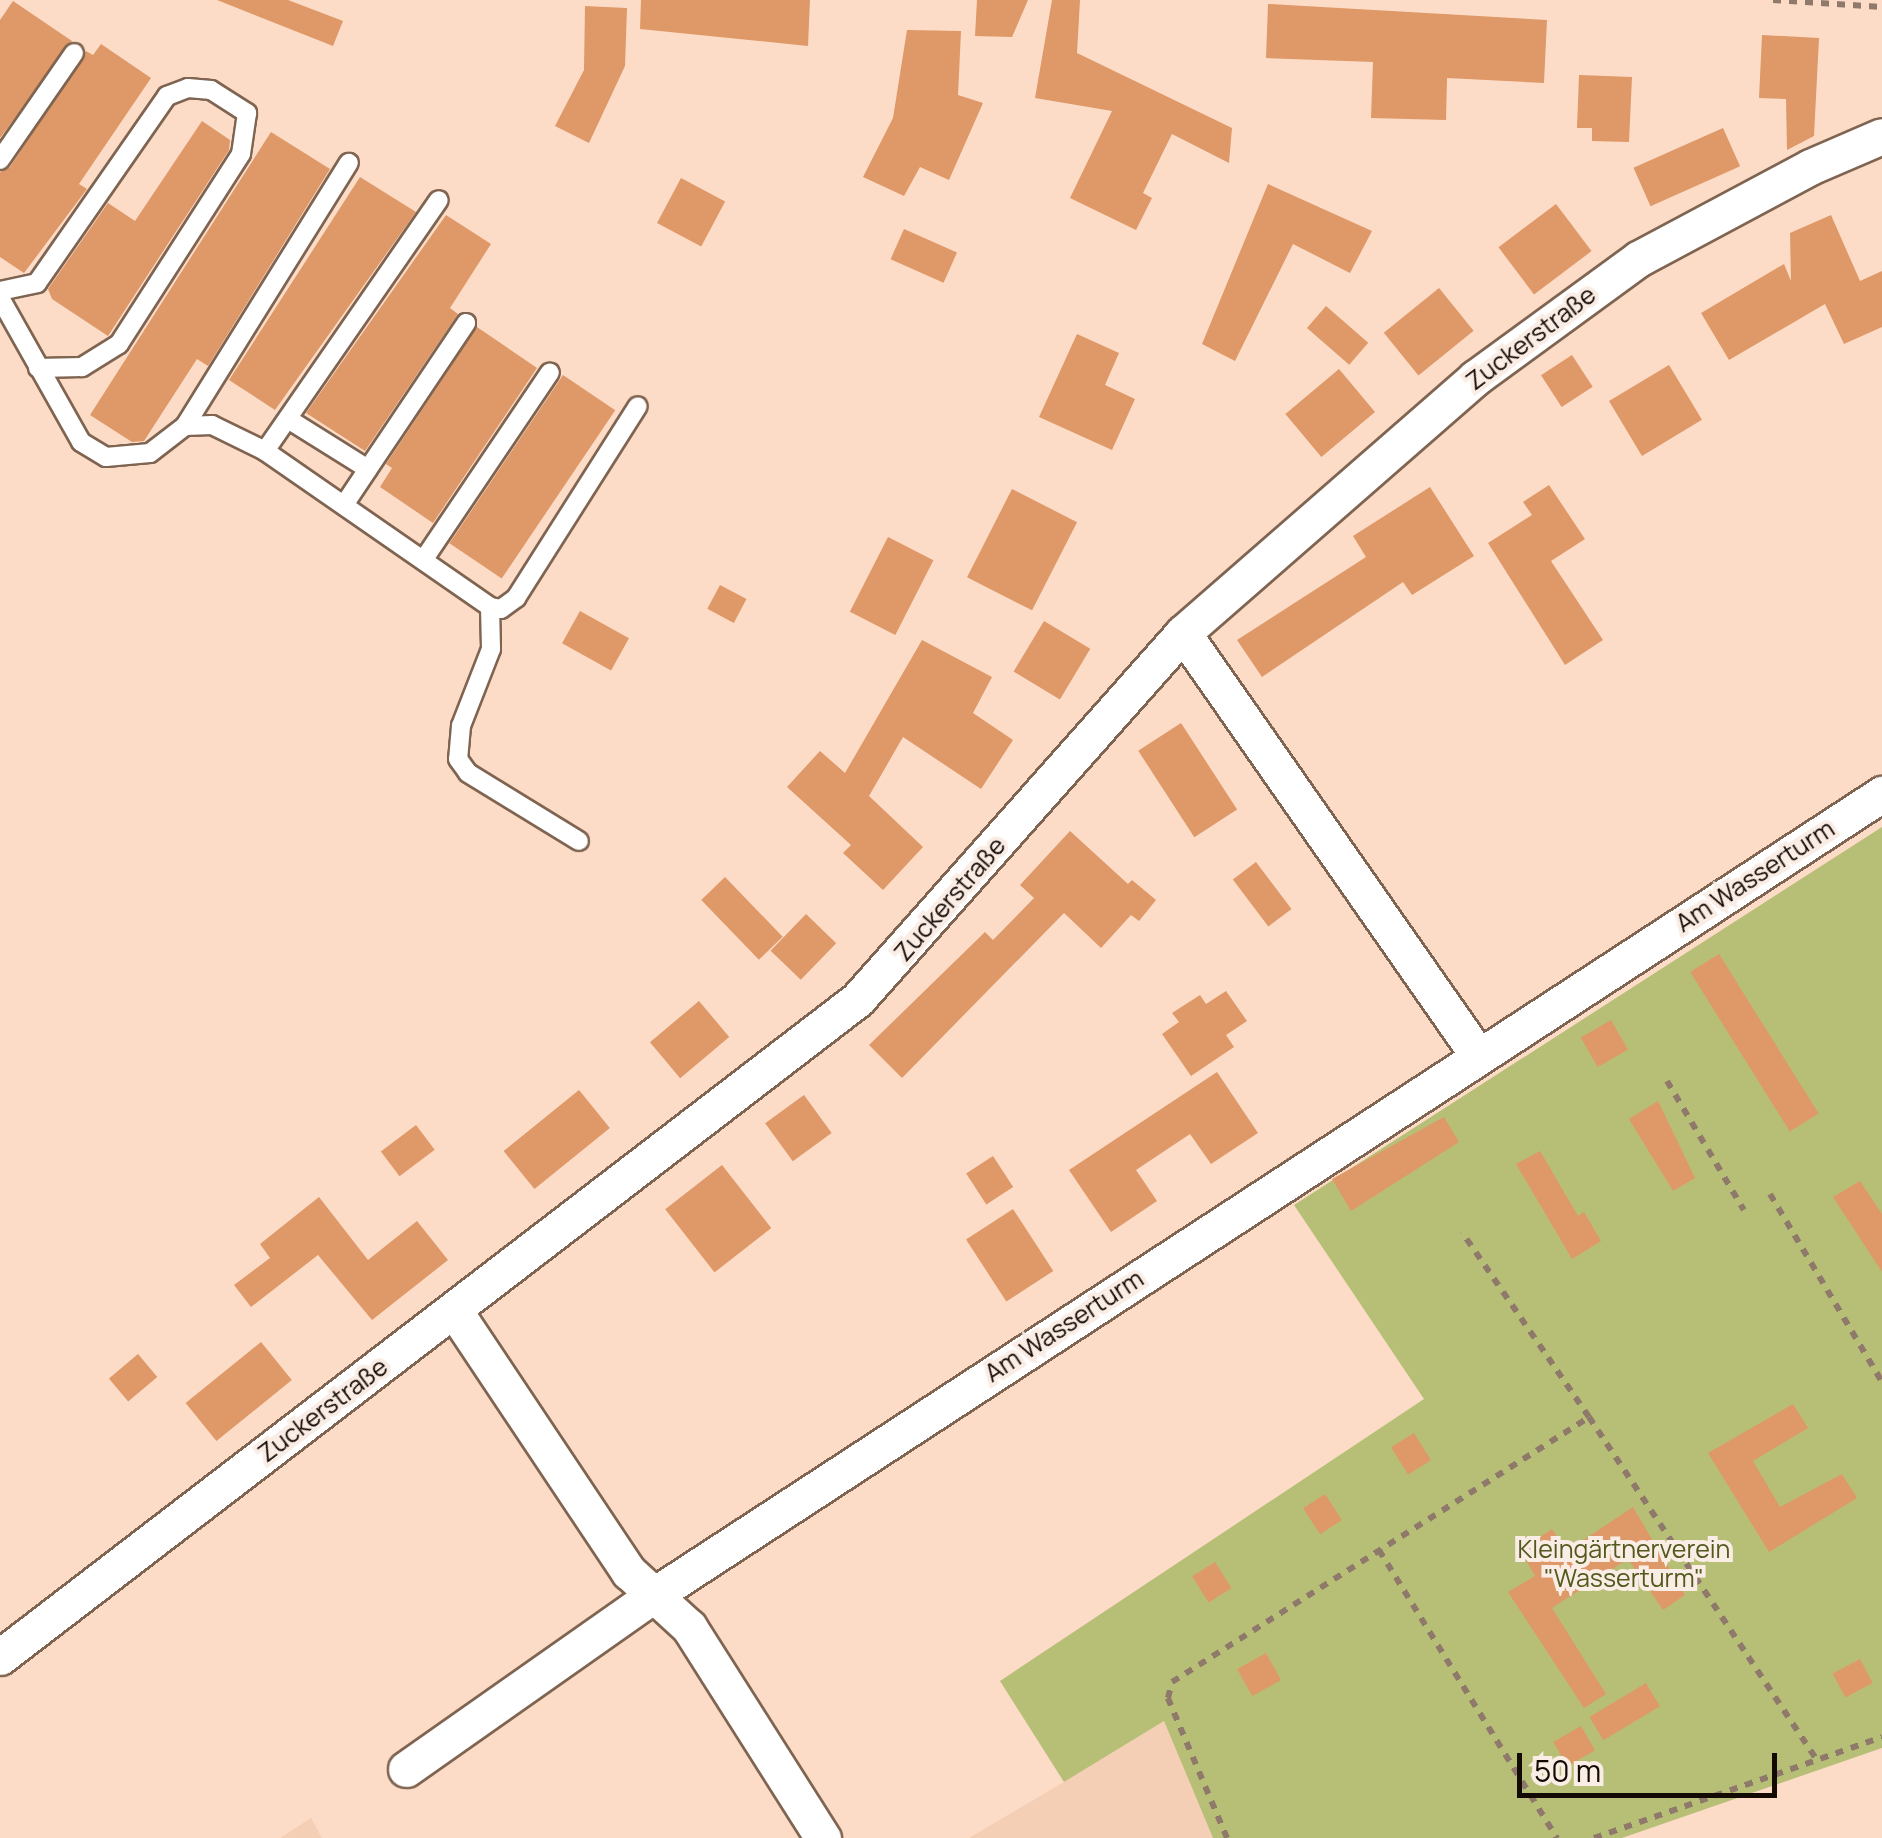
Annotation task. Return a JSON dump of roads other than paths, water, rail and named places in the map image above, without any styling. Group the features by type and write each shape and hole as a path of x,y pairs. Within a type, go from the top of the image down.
{"street":[{"name":"Zuckerstraße","path":"0,1657 858,1000 1183,633 1475,378 1638,259 1810,167 1882,136"},
{"path":"1183,633 1477,1054"},
{"name":"Am Wasserturm","path":"406,1769 652,1597 1477,1054 1882,794"},
{"path":"454,1310 652,1597 689,1627 823,1838"}],"lane":[{"path":"0,160 74,54"},
{"path":"38,368 82,367 119,344 242,154 246,113 211,90 188,88 167,96 37,283 0,294 38,368 81,442 106,457 150,453 185,426 349,164"},
{"path":"264,451 439,200"},
{"path":"344,505 466,323"},
{"path":"424,558 550,372"},
{"path":"185,426 212,426 264,451 490,606 501,609 516,598 638,406"},
{"path":"288,418 368,469"},
{"path":"490,606 491,649 462,726 458,759 468,773 579,841"}],"park label":[{"name":"Kleingärtnerverein \"Wasserturm\"","path":"1624,1564"}]}
